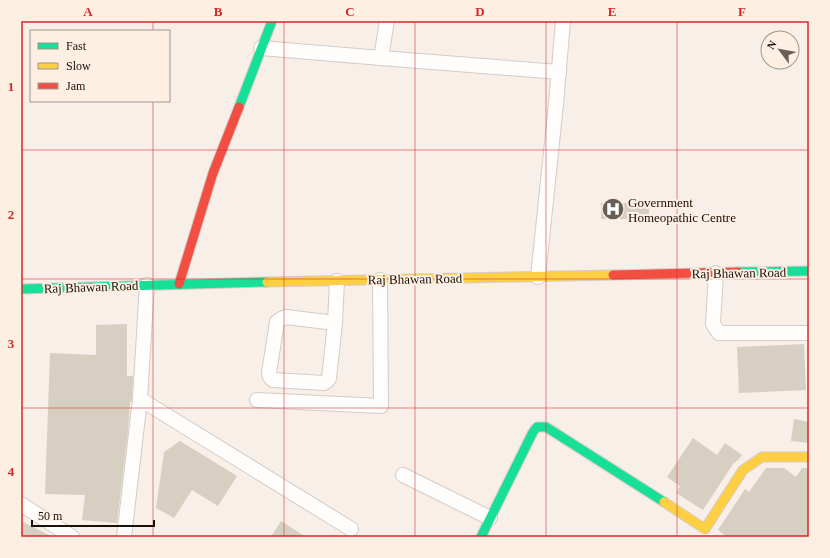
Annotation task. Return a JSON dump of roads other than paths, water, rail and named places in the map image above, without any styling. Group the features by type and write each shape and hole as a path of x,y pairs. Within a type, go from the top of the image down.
{"street":[{"path":"179,284 213,173 272,21"},
{"path":"381,58 387,21"},
{"path":"538,277 563,21"},
{"path":"261,48 559,72"},
{"name":"Raj Bhawan Road","path":"21,289 179,284 809,271"},
{"path":"716,273 713,324 719,333 809,333"},
{"path":"257,400 382,406 380,280"},
{"path":"335,323 286,317 277,322 269,374 270,377 273,380 324,383 327,381 329,378 335,323 337,281"},
{"path":"124,537 140,400 147,285"},
{"path":"140,400 351,529"},
{"path":"481,537 533,432 537,427 546,427 703,533 743,470 762,457 809,457"},
{"path":"403,475 490,518"},
{"path":"21,504 72,537"}],"place":[{"name":"Government Homeopathic Centre","path":"613,209"}]}
